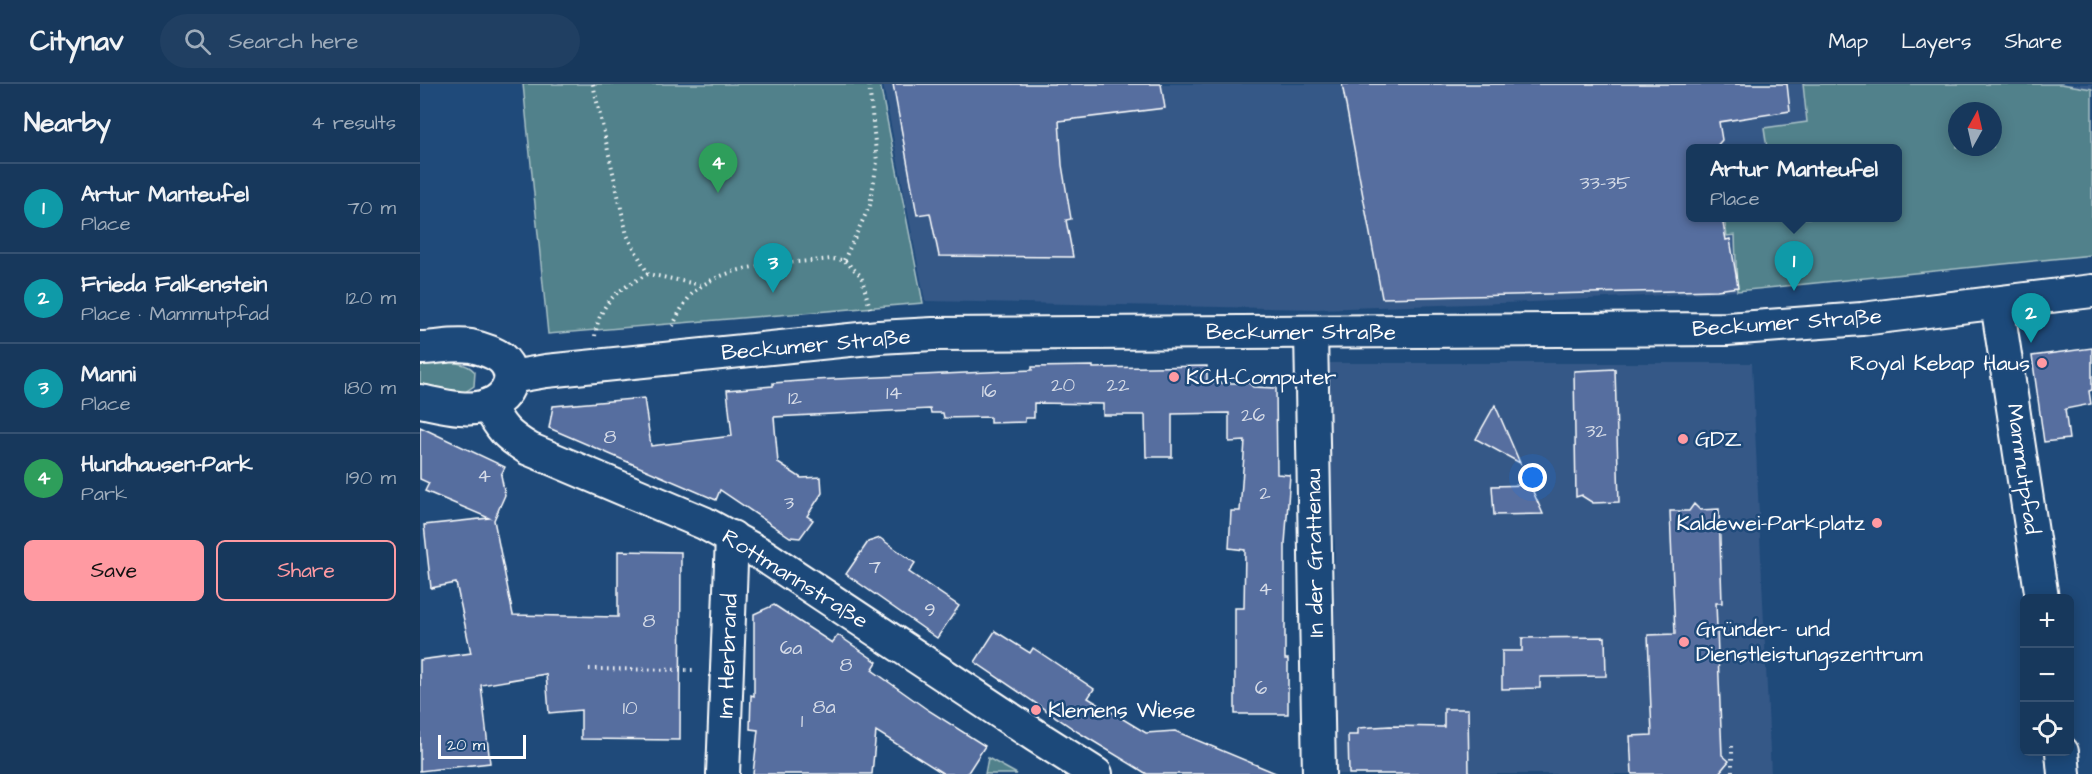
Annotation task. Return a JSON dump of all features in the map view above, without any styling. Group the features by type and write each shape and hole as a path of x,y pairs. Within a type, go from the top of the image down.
{"street":[{"name":"Beckumer Straße","path":"511,377 546,370 879,338 945,334 1727,329 1862,319 2092,291"},
{"name":"Mammutpfad","path":"1997,303 2041,594"},
{"name":"In der Grattenau","path":"1311,332 1319,774"},
{"path":"420,348 462,346 489,352 500,358 508,367 511,377 510,388 504,396 488,405 469,408 420,401"},
{"name":"Rottmannstraße","path":"488,405 500,427 509,437 529,449 732,537 790,572 1026,730 1096,774"},
{"name":"Im Herbrand","path":"723,774 732,537"},
{"path":"2062,756 2064,774"}],"path":[{"path":"593,84 627,235 648,274"},
{"path":"844,260 870,205 877,162 869,84"},
{"path":"661,360 679,311 701,285 743,268 831,259 844,260 861,276 879,338"},
{"path":"591,366 598,318 619,289 648,274 701,285"},
{"path":"589,669 727,671"},
{"path":"1732,746 1732,774"}],"shaded area":[{"path":"883,84 2092,84 2092,255 1737,291 1533,302 1316,309 925,301"},
{"path":"1320,363 1752,363 1771,774 1332,774 1335,545"}],"green space":[{"path":"523,84 880,84 923,303 548,334"},
{"path":"1803,84 2061,84 2092,89 2092,255 1737,291 1735,235 1727,236 1725,222 1902,222 1902,144 1766,144 1764,128 1807,122"},
{"path":"420,361 464,365 475,372 474,386 465,392 420,391"},
{"path":"988,758 1017,774 985,774"}],"building":[{"path":"893,84 1161,84 1165,108 1059,121 1062,165 1071,219 1066,220 1073,257 939,256 930,213 917,215"},
{"path":"1342,84 1787,84 1790,111 1719,122 1722,140 1718,144 1686,144 1686,222 1723,222 1726,240 1730,239 1738,287 1717,290 1382,298"},
{"path":"2092,348 2092,390 2089,391 2091,404 2065,409 2069,439 2044,442 2032,356"},
{"path":"1093,366 1093,368 1207,366 1207,383 1249,383 1253,387 1276,388 1277,474 1290,475 1285,544 1285,659 1288,659 1288,714 1235,714 1235,608 1244,608 1245,550 1229,548 1231,511 1240,511 1245,441 1229,442 1229,413 1172,414 1172,457 1146,457 1145,415 1103,415 1103,404 1034,403 1034,418 1025,418 1025,422 990,423 990,417 944,418 943,413 931,413 930,409 774,417 778,463 801,478 821,477 822,493 807,516 813,520 800,538 790,537 720,490 716,500 549,428 553,406 644,398 651,446 732,436 727,390 814,380 1032,370 1032,367"},
{"path":"1615,369 1619,502 1593,503 1582,495 1576,497 1574,371"},
{"path":"1495,405 1520,463 1476,439"},
{"path":"420,427 505,467 501,475 505,495 494,520 513,615 618,617 618,551 681,552 680,740 581,739 581,710 549,713 546,674 481,685 490,763 420,771 420,660 471,653 456,583 431,588 424,525 489,518 425,491 429,483 420,479"},
{"path":"1530,485 1543,514 1494,515 1492,486"},
{"name":"Gründer- und Dienstleistungszentrum","path":"1694,504 1700,510 1719,509 1722,603 1716,603 1722,755 1729,761 1718,774 1632,774 1630,736 1652,735 1648,635 1675,634 1670,511 1689,511"},
{"path":"880,538 915,563 909,572 959,606 937,638 846,574 868,542"},
{"path":"774,605 832,643 838,635 877,662 872,670 928,710 985,746 967,774 944,774 876,731 872,774 753,774 758,730 750,729 751,695 754,696 754,614"},
{"path":"995,631 1030,653 1033,648 1094,689 1088,698 1146,733 1175,731 1278,774 1147,774 1078,732 975,662"},
{"path":"1605,637 1606,676 1540,677 1540,688 1502,689 1502,651 1522,651 1522,638"},
{"path":"1444,709 1468,709 1469,774 1349,774 1348,735 1358,735 1358,728 1444,727"}],"place":[{"name":"Hundhausen-Park","path":"718,193"},
{"name":"Artur Manteufel","path":"1794,291"},
{"name":"Manni","path":"773,293"},
{"name":"Frieda Falkenstein","path":"2031,343"},
{"name":"Royal Kebap Haus","path":"2042,363"},
{"name":"KCH-Computer","path":"1174,377"},
{"name":"GDZ","path":"1683,439"},
{"name":"Kaldewei-Parkplatz","path":"1877,523"},
{"name":"Gründer- und Dienstleistungszentrum","path":"1684,642"},
{"name":"Klemens Wiese","path":"1036,710"}]}
